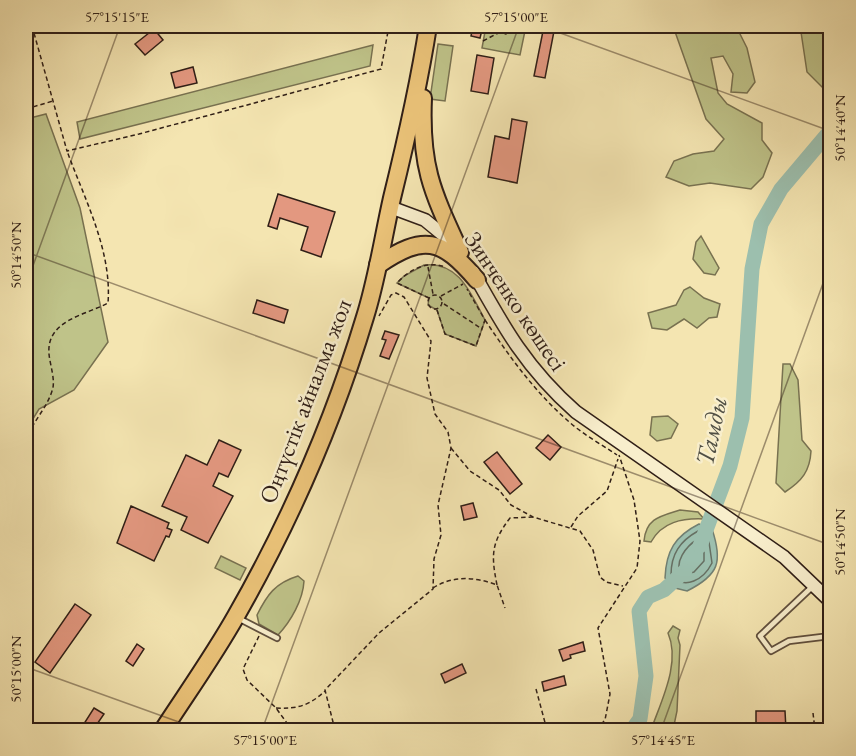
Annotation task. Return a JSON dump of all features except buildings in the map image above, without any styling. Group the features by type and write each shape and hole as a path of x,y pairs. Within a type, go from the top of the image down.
{"highway":[{"name":"Оңтүстік айналма жол","path":"163,730 236,617 307,473 366,317 424,57 428,26"},
{"path":"424,57 422,141 427,174 437,204 460,252"},
{"path":"378,266 401,250 419,245 442,247 456,255 477,280"}],"main road":[{"name":"Зинченко көшесі","path":"390,207 425,220 447,237 460,252 521,355 551,390 576,412 784,558 831,601"}],"lane":[{"path":"814,584 760,636 771,651 789,641 831,636"},
{"path":"236,617 277,638"}],"path":[{"path":"26,441 45,410 54,388 48,350 56,331 69,318 91,312 108,303 110,279 98,235 67,151 32,26"},
{"path":"67,151 381,69 388,26"},
{"path":"501,26 501,32"},
{"path":"483,41 501,32 508,33 511,29"},
{"path":"511,29 525,32"},
{"path":"26,109 54,101"},
{"path":"429,298 397,283 413,270 428,265 449,268"},
{"path":"428,265 433,295"},
{"path":"464,284 485,320 476,346 445,334 437,310 428,305 429,298 433,295 440,297 464,284"},
{"path":"376,324 391,295 396,293 404,297 431,341 427,378 435,414 448,432 451,448 438,505 441,535 434,559 433,589"},
{"path":"440,297 443,303 482,329"},
{"path":"437,310 443,303"},
{"path":"451,448 470,471 499,490 511,505 533,517 580,531 593,550 600,577 606,582 624,586"},
{"path":"571,527 592,502 607,491 615,474 619,456 634,500 640,541 637,568 598,628 603,668 610,694 605,720 596,730"},
{"path":"505,608 496,585 492,549 498,534 510,518 533,517"},
{"path":"276,708 298,709 313,702 379,633 442,583 473,578 496,585"},
{"path":"260,632 243,669 247,680 276,708 292,730"},
{"path":"536,689 547,730"},
{"path":"325,690 335,730"},
{"path":"813,713 814,730"}],"green space":[{"path":"486,26 526,26 520,55 482,48"},
{"path":"673,26 736,26 747,48 755,82 747,93 731,92 733,74 723,56 711,58 718,93 727,104 762,123 762,140 772,153 763,177 751,189 710,183 689,186 666,177 674,161 693,154 714,151 724,139 706,119"},
{"path":"805,26 830,26 830,95 807,72 801,32"},
{"path":"438,44 453,46 445,101 430,99"},
{"path":"373,45 370,66 80,139 77,122"},
{"path":"46,114 80,208 108,342 74,390 39,409 26,430 26,119"},
{"path":"701,236 719,268 715,275 704,273 693,259 696,242"},
{"path":"424,265 446,268 455,274 469,290 485,320 476,346 445,334 437,310 428,305 429,298 397,283 404,276"},
{"path":"690,287 704,298 720,304 717,317 709,318 697,328 684,319 667,330 652,328 648,313 676,305 684,290"},
{"path":"783,364 790,364 798,380 802,440 811,451 804,475 785,492 776,483"},
{"path":"668,416 678,424 671,438 657,441 650,435 652,417"},
{"path":"680,510 698,512 704,519 688,519 673,523 661,530 651,542 644,541 645,533 651,523 661,516"},
{"path":"221,556 246,568 240,580 215,568"},
{"path":"298,576 304,581 299,603 292,617 278,635 259,624 257,615 264,601 278,586"},
{"path":"673,626 680,630 678,638 680,645 677,711 673,730 651,730 671,669 671,645 668,633"}],"water":[{"path":"699,524 712,529 717,550 716,566 706,579 687,591 675,588 665,578 670,552 678,539"}],"waterway":[{"name":"Тамды","path":"700,546 730,466 742,418 752,269 761,224 781,189 830,131"},
{"name":"Тамды","path":"632,730 640,719 646,676 639,611 648,597 664,590 685,571"}]}
